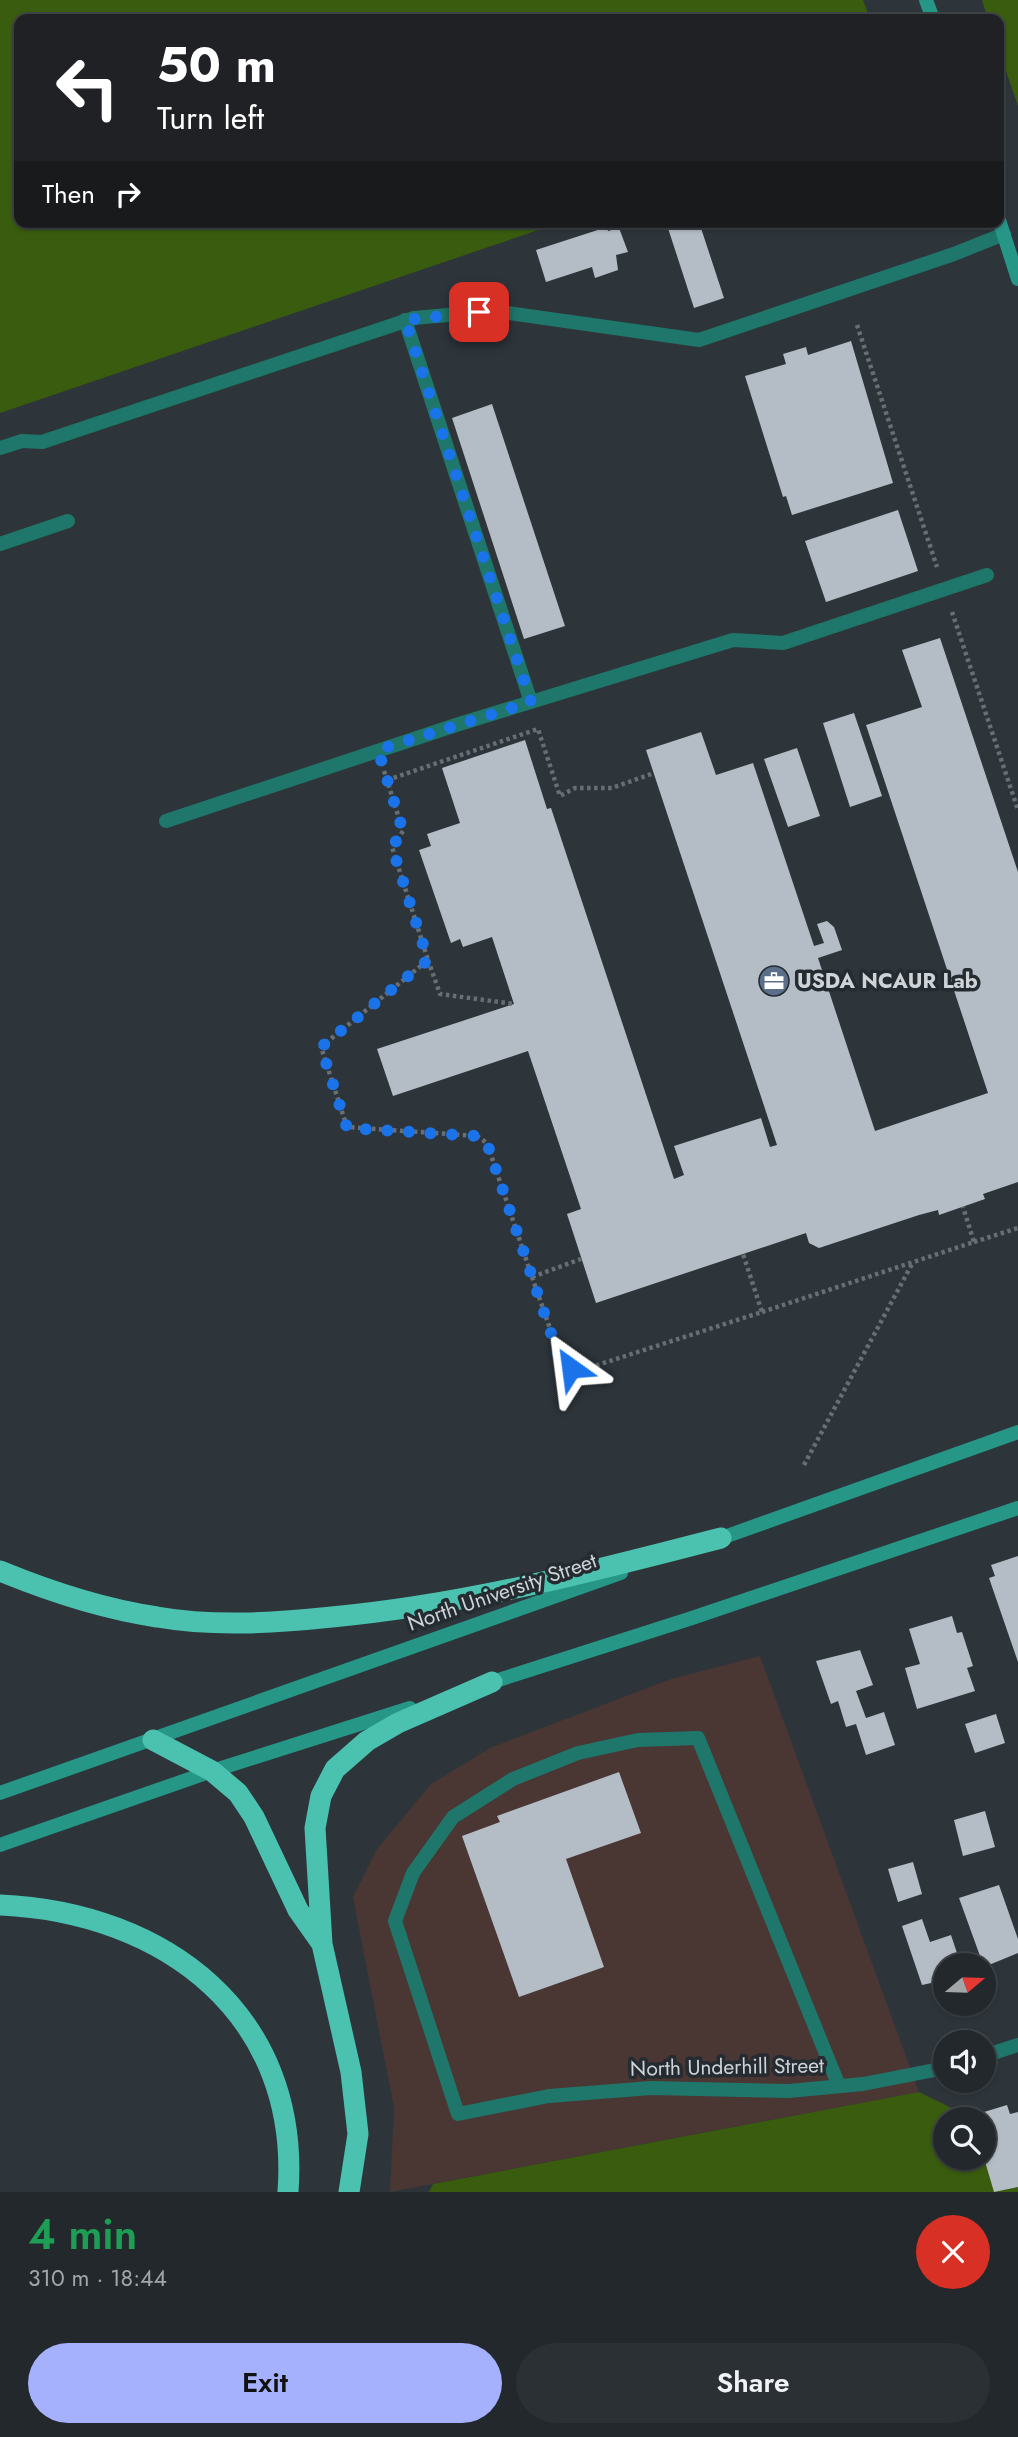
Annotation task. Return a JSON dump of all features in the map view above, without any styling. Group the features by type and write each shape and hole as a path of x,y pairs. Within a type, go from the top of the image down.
{"highway":[{"path":"0,1571 65,1596 145,1615 209,1623 268,1622 377,1613 477,1598 722,1538"},
{"path":"349,2192 358,2134 351,2072 322,1944 315,1828 327,1781 356,1749 381,1732 492,1682"},
{"path":"153,1740 212,1771 230,1784 246,1803 298,1910 322,1944"},
{"path":"0,1905 68,1912 120,1927 170,1952 217,1990 253,2038 277,2090 289,2156 288,2192"}],"main road":[{"path":"1001,228 1018,278"},
{"name":"North University Street","path":"0,1793 1018,1432"},
{"path":"0,1845 212,1771 669,1626 1018,1508"}],"street":[{"path":"0,448 22,441 42,442 405,320 494,311 699,340 954,254 999,228"},
{"path":"405,320 531,702"},
{"path":"0,544 68,521"},
{"path":"166,821 378,750 733,640 783,643 987,575"},
{"name":"North Underhill Street","path":"839,2086 698,1738 638,1740 578,1753 513,1779 453,1817 413,1873 395,1921 458,2114 550,2096 651,2088 757,2092 839,2086 933,2072"},
{"path":"996,2052 1018,2045"}],"path":[{"path":"387,779 538,729 560,796 575,788 612,788 653,773"},
{"path":"378,750 403,831 392,847 440,994 514,1004"},
{"path":"428,960 321,1047 347,1128 477,1136 487,1143 559,1357 571,1368 600,1366 1018,1228"},
{"path":"963,1207 974,1242"},
{"path":"743,1254 762,1312"},
{"path":"532,1277 581,1259"},
{"path":"804,1465 912,1263"}],"shaded area":[{"path":"760,1656 919,2092 390,2192 394,2108 353,1897 377,1849 431,1784 492,1747 671,1679"}],"green space":[{"path":"0,0 863,0 868,14 14,14 14,228 544,228 0,413"},
{"path":"982,0 1018,0 1018,106 1004,65 1004,14 986,14"},
{"path":"919,2092 950,2107 933,2107 933,2170 996,2170 996,2130 1018,2141 1018,2192 429,2192 433,2184"}],"building":[{"path":"604,228 608,231 619,228 628,252 616,255 618,270 595,278 592,267 546,282 536,250"},
{"path":"668,228 701,228 724,298 694,308"},
{"path":"851,341 893,483 792,515 786,496 783,497 745,376 786,364 783,354 806,347 808,355"},
{"path":"492,404 565,626 524,639 452,418"},
{"path":"898,510 918,571 826,602 805,541"},
{"name":"USDA NCAUR Lab","path":"940,638 1018,872 1018,1182 983,1194 985,1199 939,1215 938,1210 919,1215 819,1248 809,1243 806,1233 596,1303 567,1214 581,1209 528,1051 393,1096 377,1049 514,1004 492,937 463,947 460,939 451,943 419,850 431,846 427,834 460,823 442,768 525,740 547,809 551,808 674,1179 684,1175 674,1146 761,1118 770,1147 777,1145 646,750 701,732 716,775 753,763 814,946 824,943 817,924 827,921 834,927 842,950 818,958 875,1131 988,1093 866,725 922,707 902,650"},
{"path":"854,713 882,796 850,807 823,723"},
{"path":"797,748 820,816 788,827 764,759"},
{"path":"1018,1556 1018,1662 989,1578 995,1576 991,1565"},
{"path":"952,1616 957,1633 962,1632 973,1666 967,1668 975,1691 917,1709 905,1668 920,1664 909,1629"},
{"path":"860,1650 873,1685 856,1691 866,1718 884,1712 895,1745 866,1755 856,1724 846,1727 838,1701 831,1704 816,1661"},
{"path":"996,1714 1005,1743 975,1753 965,1724"},
{"path":"619,1772 641,1833 566,1859 604,1967 519,1997 462,1836 500,1822 497,1816"},
{"path":"985,1811 995,1847 963,1856 954,1820"},
{"path":"913,1862 922,1894 898,1902 888,1869"},
{"path":"999,1885 1018,1939 1018,1953 996,1962 996,1953 979,1953 959,1898"},
{"path":"922,1919 930,1942 951,1935 957,1953 933,1953 933,1983 922,1985 902,1926"},
{"path":"1007,2105 1010,2114 1018,2112 1018,2187 994,2192 988,2170 996,2170 996,2108"}],"place":[{"name":"USDA NCAUR Lab","path":"774,981"}],"route":[{"path":"479,312 405,320 531,702 378,750 403,831 392,847 428,960 321,1047 347,1128 477,1136 487,1143 559,1357 571,1368"}]}
